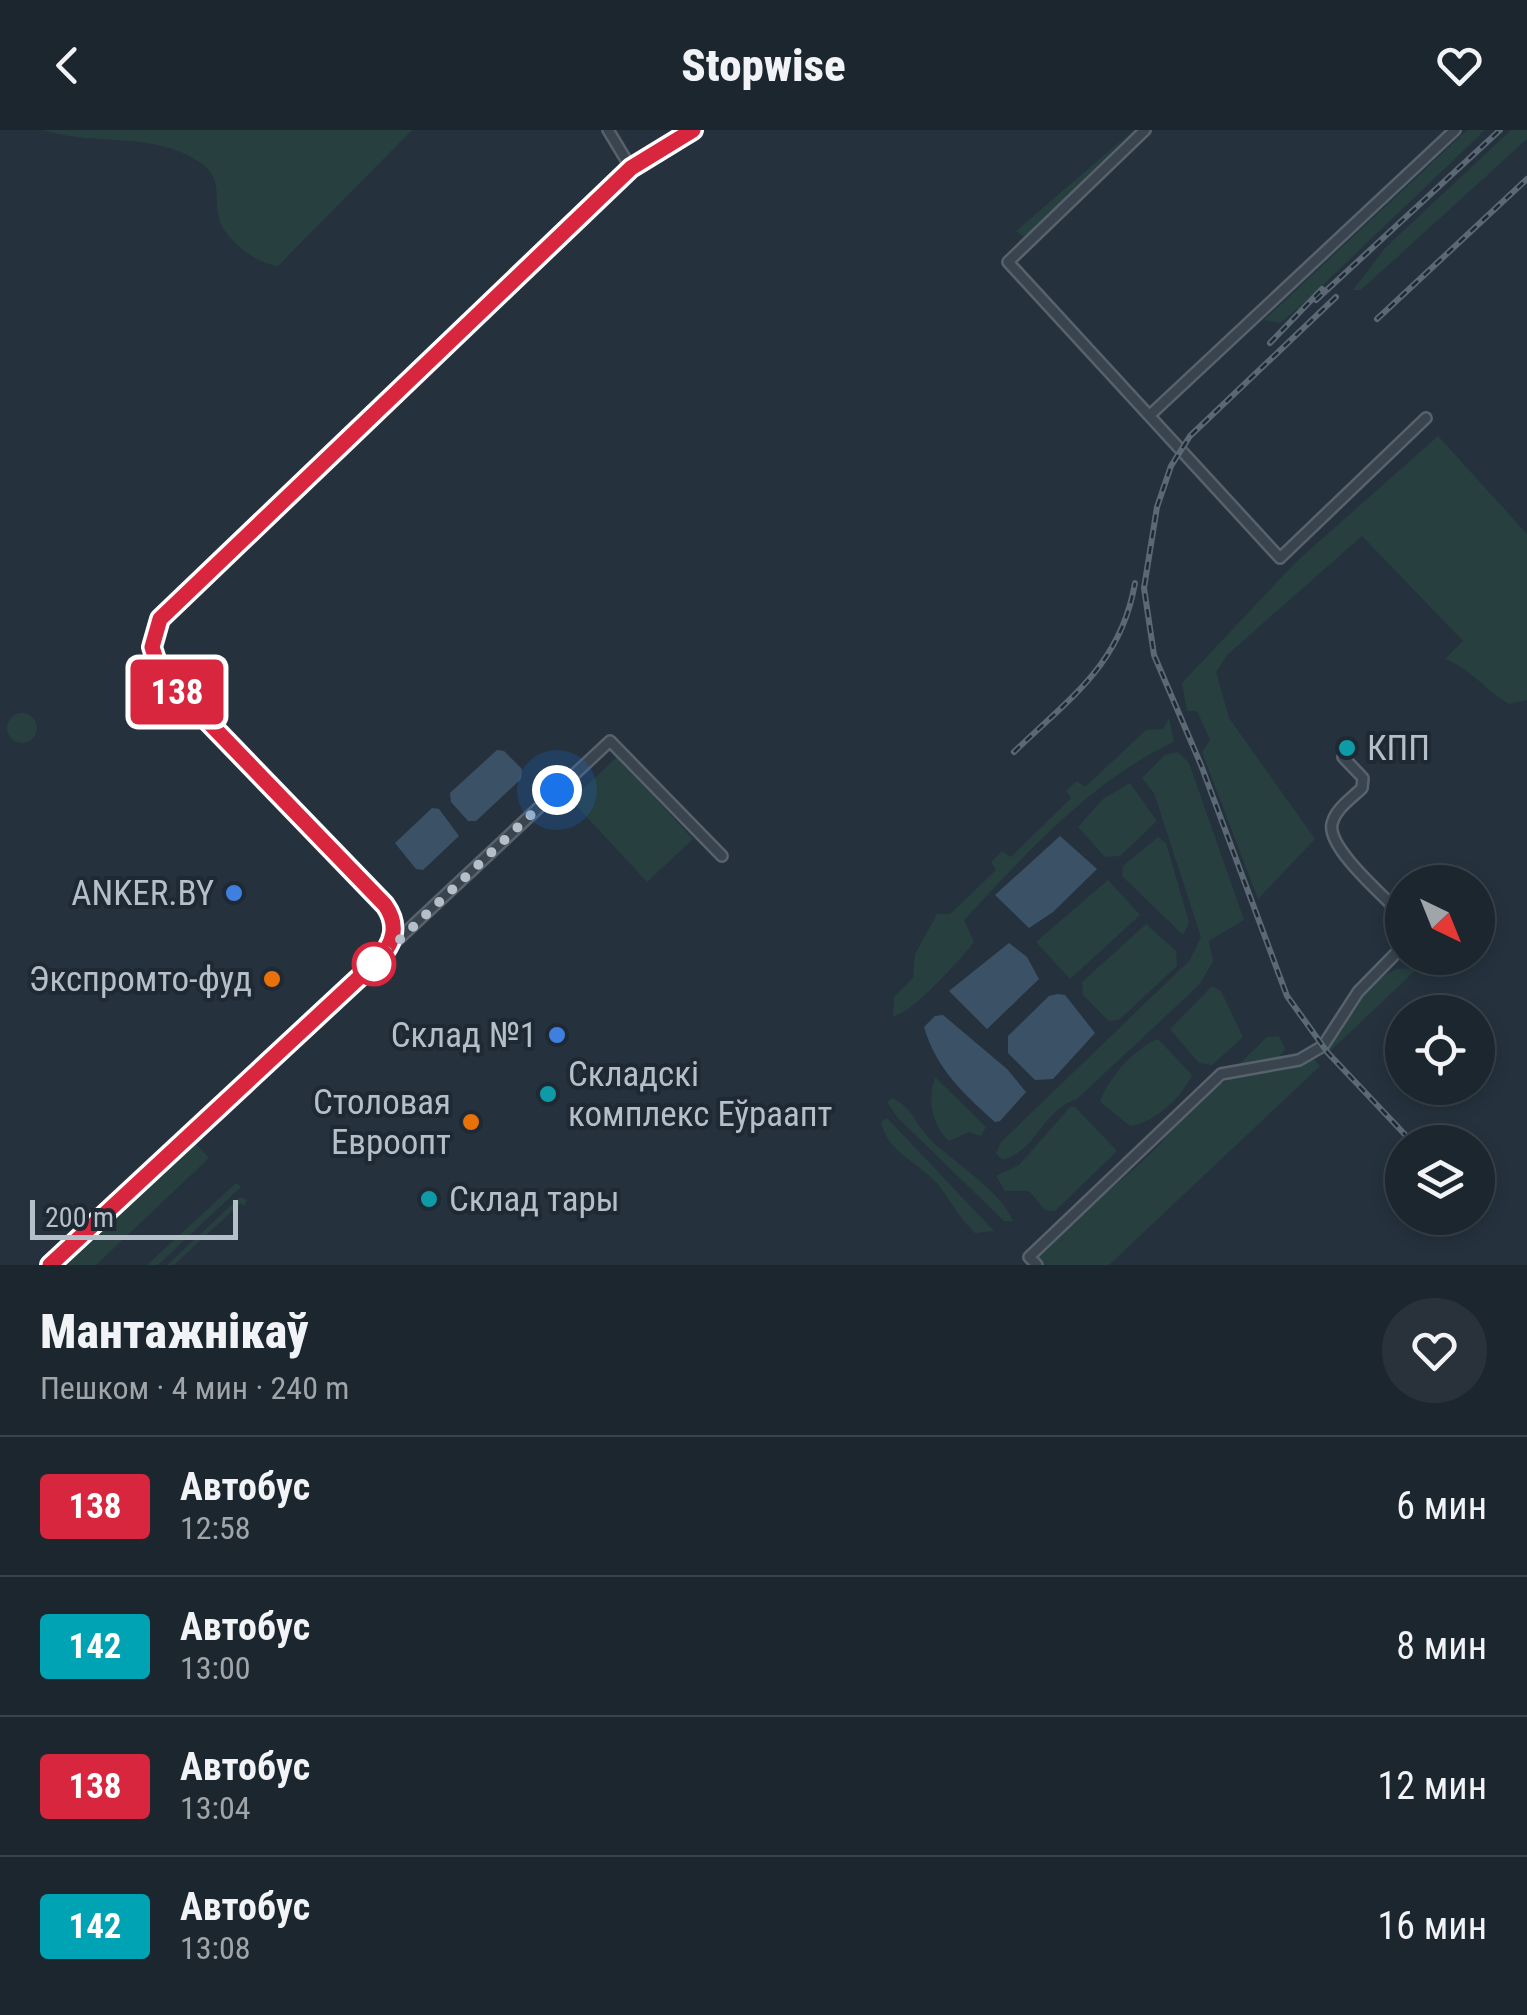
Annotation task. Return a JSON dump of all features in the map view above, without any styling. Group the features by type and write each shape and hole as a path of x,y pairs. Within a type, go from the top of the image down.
{"street":[{"path":"608,130 631,168"},
{"path":"416,922 391,914 160,672 152,654 154,629 229,550 631,168 693,130"},
{"path":"1145,130 1008,262 1280,558 1426,418"},
{"path":"1150,415 1455,130"},
{"path":"50,1265 610,741 722,856"},
{"path":"1343,757 1363,778 1362,788 1337,813 1331,826 1334,843 1385,897"},
{"path":"389,947 394,930 391,914"},
{"path":"1037,1265 1029,1256 1058,1225 1221,1074 1308,1058 1323,1046 1358,992 1385,964"}],"green space":[{"path":"43,130 412,130 278,266 252,256 222,227 213,176 201,163 164,146"},
{"path":"1467,130 1485,130 1302,305 1280,323 1264,320"},
{"path":"1511,130 1527,130 1527,139 1361,290 1353,290 1385,248"},
{"path":"1130,133 1029,234 1023,236 1016,231"},
{"path":"1438,436 1527,534 1527,700 1509,704 1445,659 1463,641 1362,536 1227,655 1216,672 1229,718 1315,839 1258,899 1202,752 1210,740 1197,711 1187,711 1182,683 1296,562"},
{"path":"22,713 33,717 37,728 33,739 22,743 11,739 7,728 11,717"},
{"path":"1169,718 1174,742 1115,777 1035,845 964,920 974,942 968,950 923,997 893,1016 894,997 913,978 915,954 937,914 950,914 996,870 991,862 1002,851 1011,857 1071,798 1066,791 1077,781 1085,787 1146,730 1163,729"},
{"path":"1178,752 1189,763 1244,920 1209,941 1213,961 1200,984 1077,1099 1056,1111 1023,1149 1002,1160 996,1153 1001,1142 1190,960 1201,937 1154,793 1142,778 1165,755"},
{"path":"617,757 693,839 647,882 571,800"},
{"path":"1130,783 1157,821 1120,856 1105,857 1078,827 1103,799"},
{"path":"1158,837 1166,843 1189,922 1183,935 1122,876 1123,866"},
{"path":"1108,880 1140,915 1070,979 1036,942"},
{"path":"1146,924 1176,951 1177,966 1119,1020 1109,1021 1083,995 1082,982"},
{"path":"1386,975 1411,975 1385,995 1328,1053 1325,1048 1374,982"},
{"path":"1212,986 1221,991 1243,1037 1212,1065 1199,1063 1170,1029"},
{"path":"1279,1036 1285,1049 1277,1059 1237,1066 1267,1037"},
{"path":"1158,1039 1192,1075 1166,1108 1130,1126 1100,1102 1123,1065"},
{"path":"1313,1058 1320,1066 1109,1265 1038,1265 1037,1258 1051,1243 1157,1147 1214,1087"},
{"path":"935,1077 986,1127 981,1136 969,1132 949,1141 943,1135 933,1112 931,1094"},
{"path":"892,1098 909,1111 929,1138 998,1198 1013,1221 1004,1221 898,1118 887,1102"},
{"path":"1070,1107 1075,1107 1117,1151 1055,1211 1045,1210 1029,1191 1005,1191 996,1176 1019,1165"},
{"path":"887,1118 994,1231 975,1233 970,1228 932,1178 891,1143 881,1122"},
{"path":"194,1142 209,1158 96,1265 63,1265"},
{"path":"236,1183 241,1187 158,1265 147,1265"},
{"path":"240,1197 247,1200 244,1206 241,1203 174,1265 167,1265"}],"water":[{"path":"497,750 504,751 522,769 521,779 476,821 468,821 451,802 450,793"},
{"path":"432,808 439,809 459,836 423,870 416,869 395,843"},
{"path":"1060,836 1097,869 1053,912 1029,928 995,895"},
{"path":"1009,943 1027,957 1039,979 987,1029 949,991"},
{"path":"1065,995 1095,1033 1053,1079 1035,1080 1008,1053 1008,1036 1049,996"},
{"path":"943,1015 1007,1069 1026,1092 1000,1121 995,1122 962,1091 936,1056 924,1027 935,1016"}],"railway":[{"path":"1316,300 1500,130"},
{"path":"1377,319 1527,179"},
{"path":"1270,343 1322,289"},
{"path":"1336,297 1190,436 1171,466 1157,507 1144,588 1154,655 1201,765 1287,996 1328,1053 1396,1125"},
{"path":"1014,752 1073,696 1105,658 1118,636 1135,583"}],"bus line":[{"name":"138","path":"50,1265 378,960 389,947 394,930 385,905 160,672 152,654 154,629 229,550 631,168 693,130"}],"place":[{"name":"КПП","path":"1347,748"},
{"name":"ANKER.BY","path":"234,893"},
{"name":"Экспромто-фуд","path":"272,979"},
{"name":"Склад №1","path":"557,1035"},
{"name":"Складскі комплекс Еўраапт","path":"548,1094"},
{"name":"Столовая Евроопт","path":"471,1122"},
{"name":"Склад тары","path":"429,1199"}],"route":[{"path":"374,964 557,790"}]}
